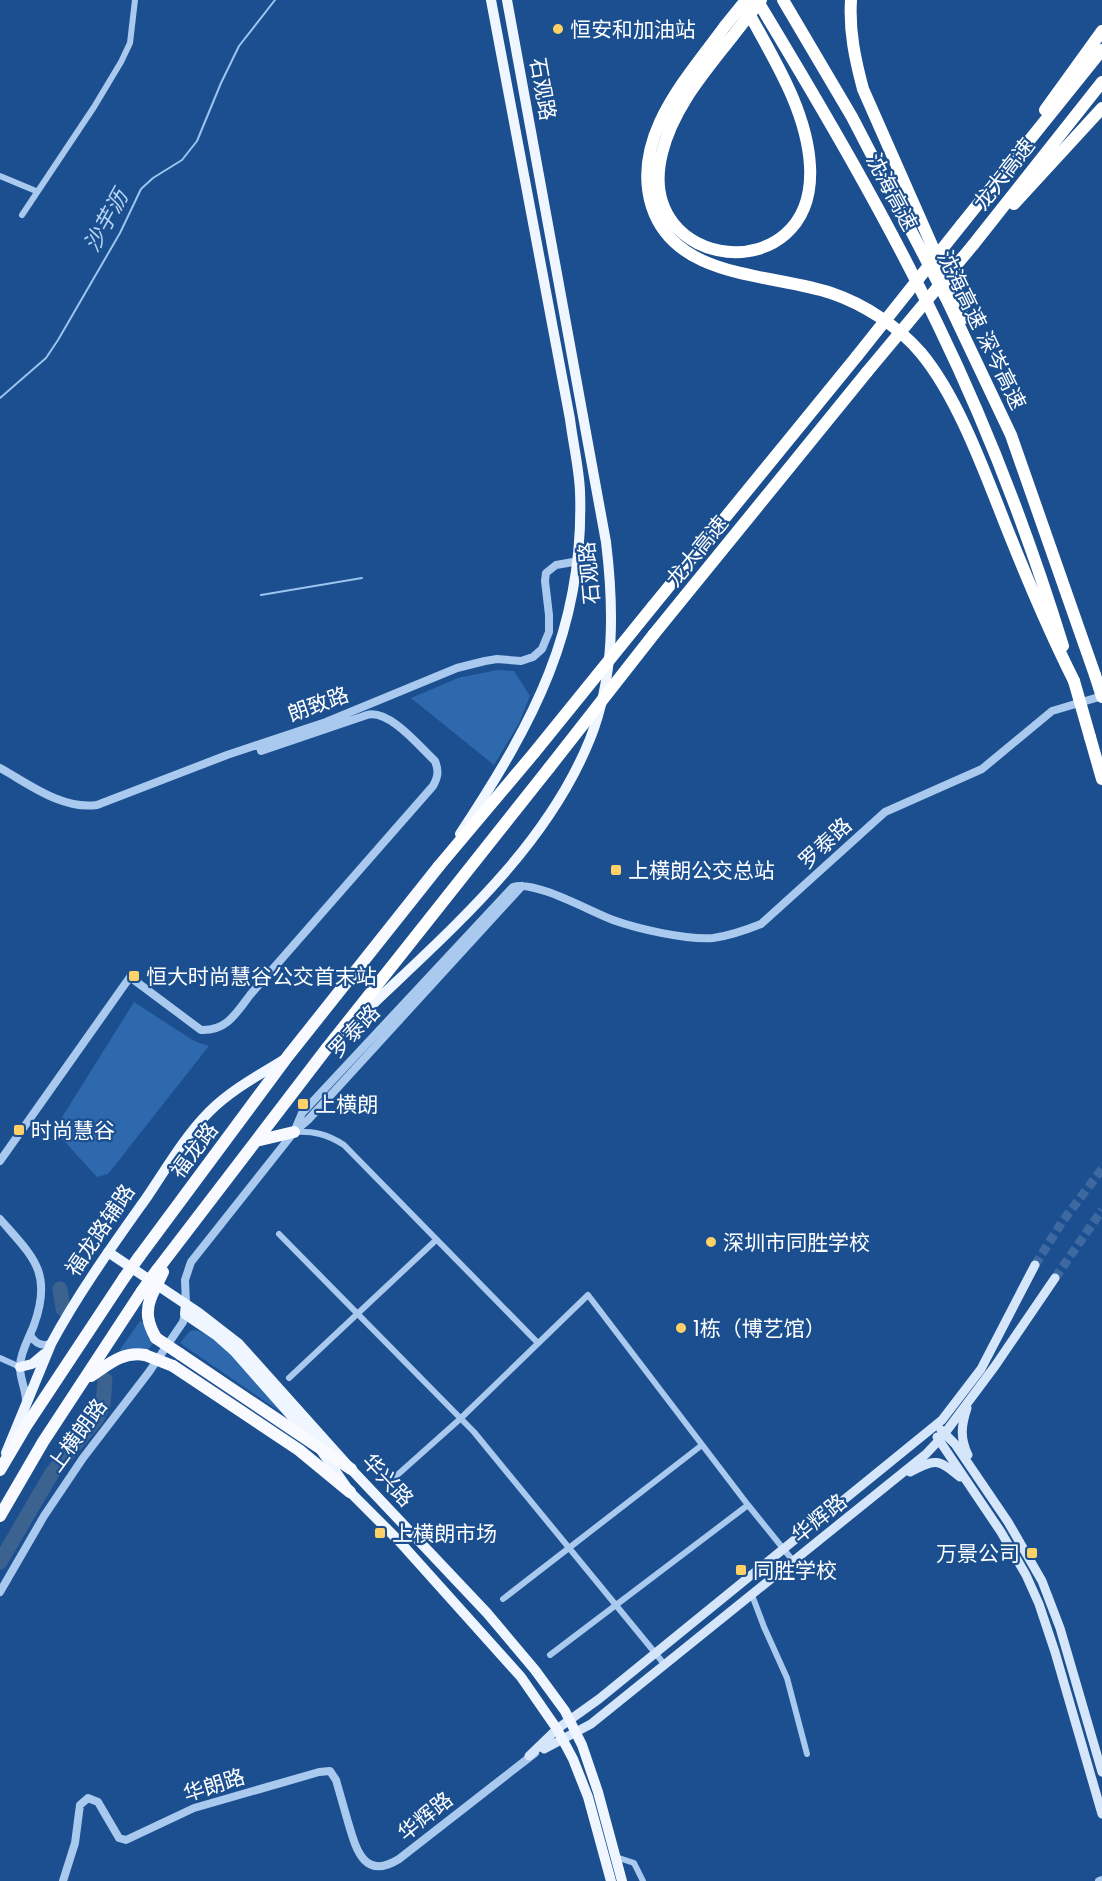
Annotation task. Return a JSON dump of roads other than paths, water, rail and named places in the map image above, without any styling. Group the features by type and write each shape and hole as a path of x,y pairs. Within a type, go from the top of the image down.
{"highway":[{"path":"759,0 732,37 697,81 675,118 662,154 659,170 662,197 672,222 685,235 701,245 734,254 771,244 784,235 796,221 808,200 810,168 807,140 791,97 744,0 674,95 660,122 649,152 646,175 650,199 660,224 678,246 712,264 807,286 858,304 892,327 920,351 939,377 953,403 1039,610 1074,681 1102,778"},
{"name":"沈海高速","path":"759,0 833,125 892,233 943,335 1012,498 1052,610 1074,681"},
{"name":"沈海高速 深岑高速","path":"783,0 862,138 947,300 1011,435 1102,697"},
{"path":"851,0 850,30 863,89 998,390 1011,435"},
{"path":"999,178 1053,97 1102,31"},
{"name":"龙大高速","path":"439,866 534,753 857,356 1102,50"},
{"name":"龙大高速","path":"327,1048 654,634 973,245 1102,82"},
{"path":"973,245 1028,190 1102,108"},
{"name":"福龙路","path":"0,1469 26,1426 139,1257 288,1056 439,866"},
{"name":"福龙路","path":"0,1516 44,1442 147,1294 174,1250 327,1048"},
{"path":"256,1141 294,1132"},
{"path":"147,1294 148,1320 156,1338 351,1469"},
{"path":"85,1380 111,1361 126,1355 146,1355 173,1366 299,1450 350,1491"}],"main road":[{"name":"石观路","path":"439,866 509,758 550,673 571,605 579,561 580,488 570,419 491,0"},
{"name":"石观路","path":"327,1048 469,910 537,832 557,803 590,738 600,707 607,673 612,614 606,542 507,0"},
{"path":"498,35 513,32"},
{"name":"福龙路辅路","path":"0,1469 51,1344 108,1252 207,1114 234,1092 288,1056"},
{"name":"华兴路","path":"108,1252 186,1309 234,1351 318,1446 350,1491 399,1541 521,1677 560,1734 588,1797 611,1881"},
{"name":"华辉路","path":"543,1749 560,1734 570,1720 950,1411 981,1370 1035,1265"},
{"name":"华辉路","path":"529,1756 560,1734 577,1732 591,1724 926,1454 1009,1346 1055,1278"},
{"name":"华兴路","path":"186,1309 218,1326 239,1344 351,1469 487,1613 535,1670 577,1732 598,1792 622,1881"},
{"path":"20,1367 38,1360 51,1344"},
{"path":"969,1400 962,1423 961,1436 964,1447 979,1479 1019,1541 1048,1594 1102,1772"},
{"path":"933,1427 979,1479"},
{"path":"942,1436 969,1484 1010,1547 1039,1604 1059,1663 1102,1811"},
{"path":"892,1482 928,1462 936,1461 945,1465 969,1484"}],"street":[{"path":"22,215 121,62 130,43 135,0"},
{"path":"0,176 36,191"},
{"name":"朗致路","path":"0,768 57,800 88,806 97,805 227,755 326,722 457,668 498,659 527,659 542,649 549,632 546,573 556,565 579,561"},
{"name":"罗泰路","path":"186,1309 185,1280 191,1262 294,1132 316,1111 522,885 538,889 614,920 659,931 713,938 738,933 761,924 885,812 982,769 1052,711 1102,697"},
{"path":"0,1161 130,977 194,1027 209,1030 229,1022 437,779 438,770 435,761 390,720 377,713 261,751"},
{"path":"294,1132 322,1133 344,1145 537,1342"},
{"path":"0,1219 28,1251 40,1274 42,1299 22,1353 20,1367 26,1394 26,1407"},
{"path":"279,1234 474,1432 664,1665"},
{"path":"289,1378 436,1240"},
{"path":"396,1477 460,1419 588,1294 794,1562"},
{"name":"上横朗路","path":"0,1592 44,1516 98,1437 183,1322 186,1309"},
{"path":"30,1335 38,1344 51,1344"},
{"path":"0,1358 20,1367"},
{"path":"503,1599 702,1445"},
{"path":"550,1655 748,1505"},
{"path":"752,1595 787,1678 807,1754"},
{"name":"华辉路","path":"399,1859 529,1756 543,1749"},
{"name":"华朗路","path":"63,1881 75,1843 80,1804 85,1799 94,1799 98,1802 119,1838 126,1840 194,1808 327,1770 336,1780 359,1856 377,1867 388,1866 399,1859"},
{"path":"616,1857 634,1863 643,1881"}],"waterway":[{"name":"沙芋沥","path":"0,398 46,358 120,233 141,189 153,178 182,160 197,141 239,46 275,0"},
{"path":"261,595 362,578"},
{"path":"60,1289 63,1309"},
{"path":"0,1562 52,1473 97,1418 103,1406 105,1380"}],"tunnel":[{"path":"1035,1265 1062,1222 1102,1169"},
{"path":"1055,1278 1102,1210"}],"place":[{"name":"恒安和加油站","path":"558,29"},
{"name":"上横朗公交总站","path":"616,870"},
{"name":"恒大时尚慧谷公交首末站","path":"134,976"},
{"name":"上横朗","path":"303,1104"},
{"name":"时尚慧谷","path":"19,1130"},
{"name":"深圳市同胜学校","path":"711,1242"},
{"name":"1栋（博艺馆）","path":"681,1328"},
{"name":"上横朗市场","path":"380,1533"},
{"name":"万景公司","path":"1032,1553"},
{"name":"同胜学校","path":"741,1570"}]}
